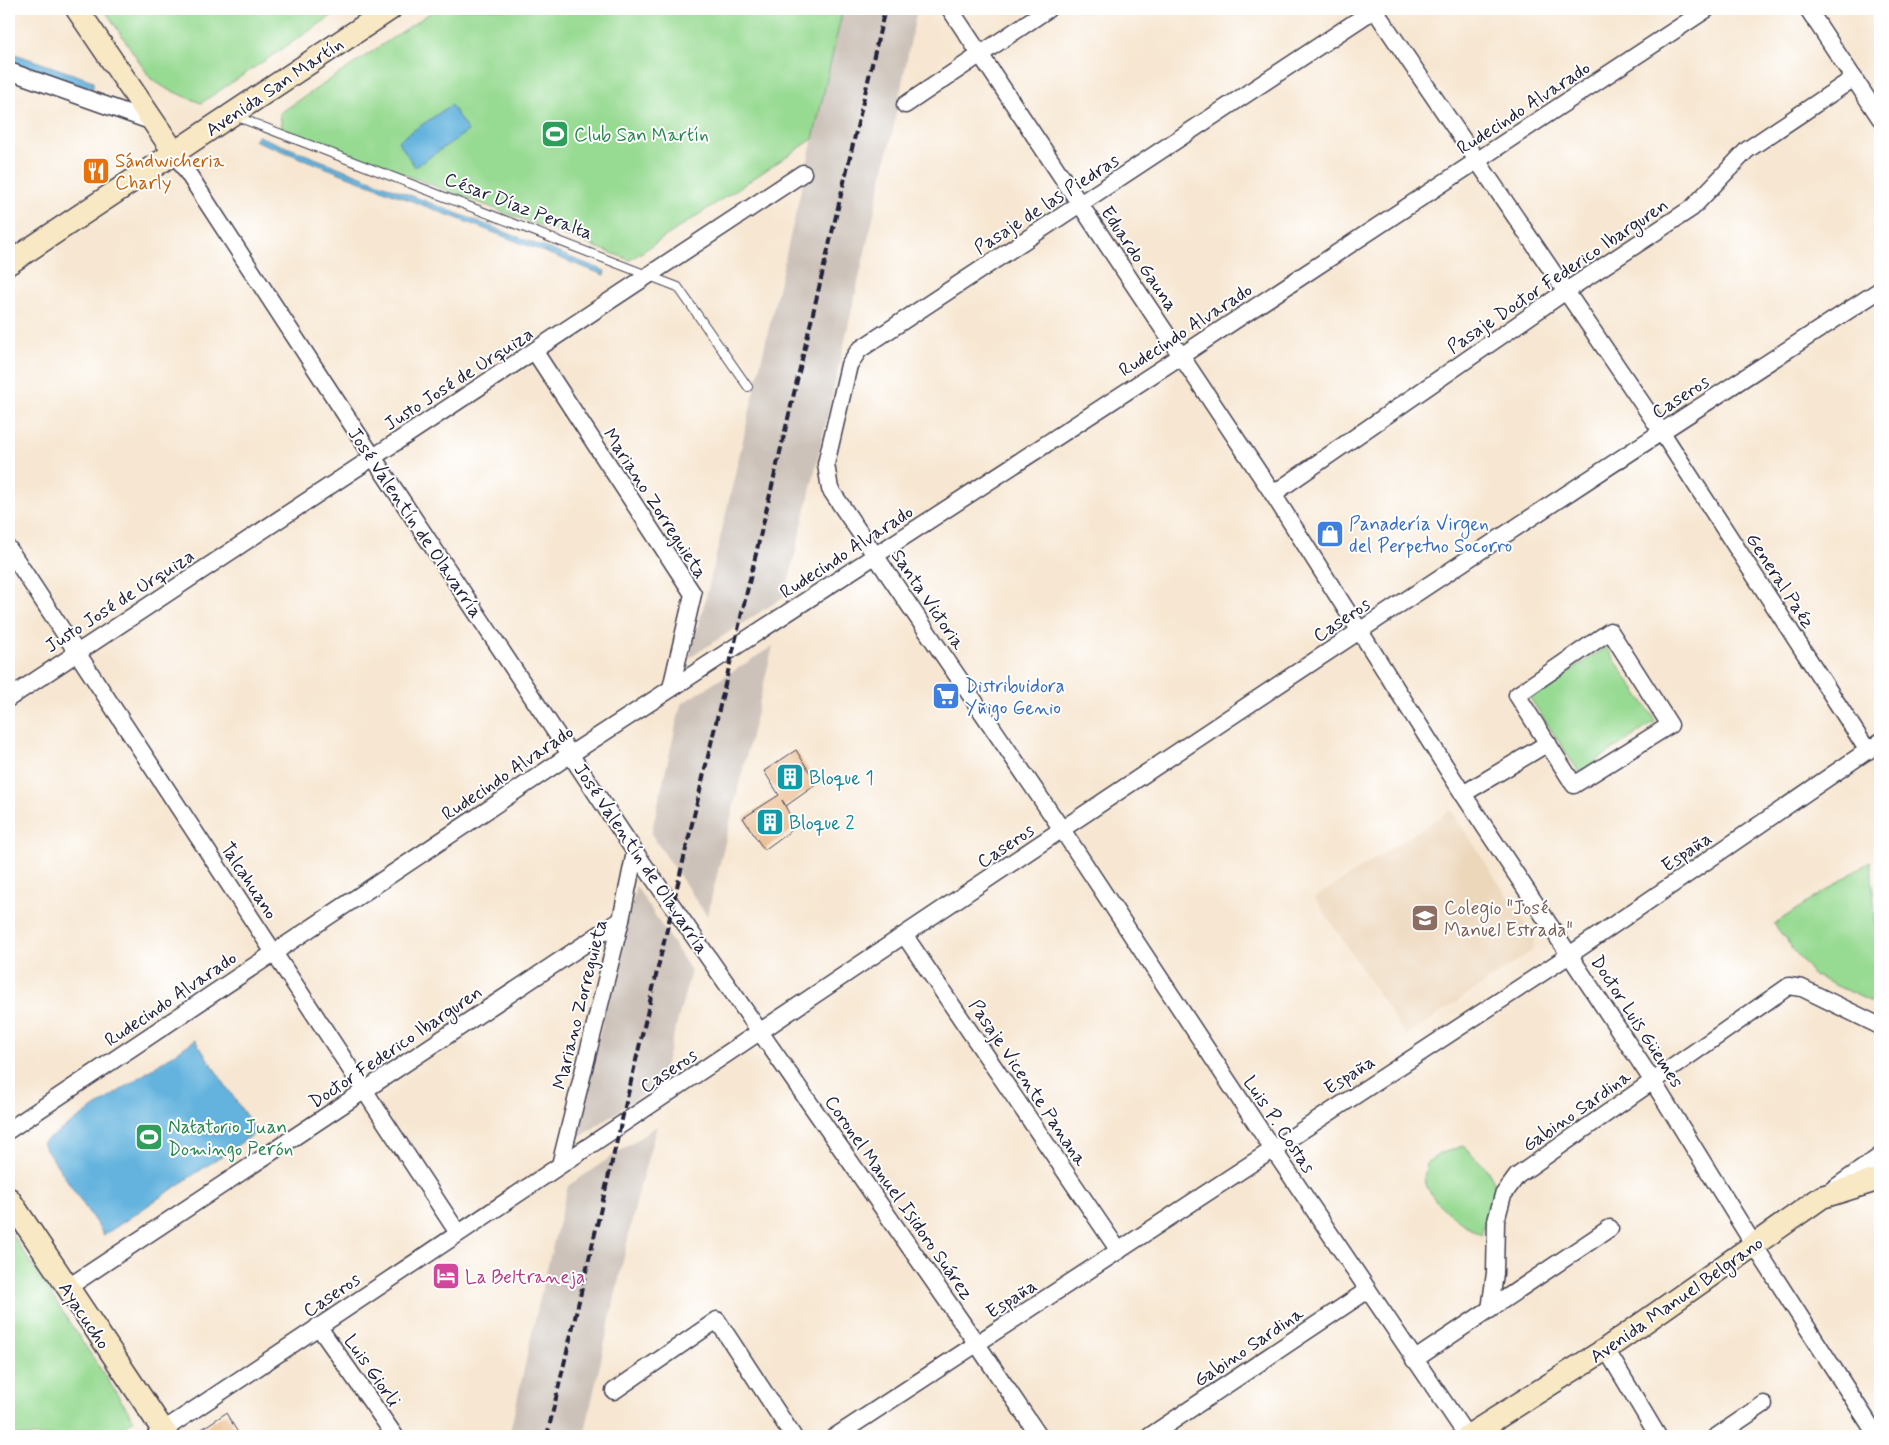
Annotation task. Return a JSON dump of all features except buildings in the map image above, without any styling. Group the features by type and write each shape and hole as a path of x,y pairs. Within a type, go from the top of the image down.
{"main road":[{"name":"José Valentín de Olavarría","path":"77,9 174,152"},
{"name":"Avenida San Martín","path":"9,264 390,9"},
{"path":"1822,1197 1880,1179"},
{"name":"Avenida Manuel Belgrano","path":"1468,1436 1606,1349 1822,1197"},
{"name":"Ayacucho","path":"9,1199 162,1434"}],"street":[{"name":"Eduardo Gauna","path":"950,9 1273,494 1359,632"},
{"path":"905,106 1048,9"},
{"name":"General Paéz","path":"1375,9 1874,747"},
{"name":"Pasaje de las Piedras","path":"830,489 826,464 849,365 860,350 1375,9"},
{"name":"Rudecindo Alvarado","path":"9,1130 571,754 1181,356 1707,9"},
{"path":"1808,9 1880,118"},
{"path":"9,71 153,122"},
{"name":"Pasaje Doctor Federico Ibarguren","path":"1273,494 1566,291 1692,208 1747,150 1854,78"},
{"name":"José Valentín de Olavarría","path":"174,152 373,457 636,852 761,1031"},
{"name":"Justo José de Urquiza","path":"9,698 803,173"},
{"name":"Caseros","path":"162,1434 318,1326 1359,632 1661,431 1880,290"},
{"name":"Mariano Zorreguieta","path":"535,352 693,594 671,688"},
{"name":"Santa Victoria","path":"830,489 1063,831"},
{"name":"Talcahuano","path":"9,550 78,652 458,1233"},
{"path":"1610,631 1670,724 1574,785 1548,743 1517,695 1610,631"},
{"name":"Doctor Luis Güemes","path":"1359,632 1463,794 1652,1080 1754,1245 1877,1436"},
{"path":"1463,794 1548,743"},
{"name":"España","path":"836,1436 1570,954 1874,747"},
{"name":"Luis P. Costas","path":"1063,831 1272,1148 1414,1360 1468,1436"},
{"name":"Mariano Zorreguieta","path":"560,1165 636,852"},
{"name":"Doctor Federico Ibarguren","path":"67,1288 621,920"},
{"name":"Pasaje Vicente Panana","path":"905,936 1119,1251"},
{"name":"Gabino Sardina","path":"1490,1310 1495,1273 1496,1221 1503,1195 1517,1176 1789,986 1802,988 1880,1026"},
{"name":"Coronel Manuel Isidoro Suárez","path":"761,1031 1039,1436"},
{"name":"Avenida Manuel Belgrano","path":"1822,1197 1880,1156"},
{"path":"1414,1360 1610,1228"},
{"name":"Gabino Sardina","path":"1150,1436 1368,1290"},
{"path":"614,1391 717,1320 793,1436"},
{"name":"Luis Giorli","path":"318,1326 395,1436"},
{"path":"1606,1349 1658,1436"},
{"path":"1717,1436 1764,1404"}],"lane":[{"name":"César Díaz Peralta","path":"233,115 678,287 748,387"}],"shaded area":[{"path":"843,9 917,9 891,139 810,492 785,596 689,658 709,586"},
{"path":"773,646 707,916 651,834 681,704"},
{"name":"Colegio \"José Manuel Estrada\"","path":"1451,810 1535,938 1532,951 1406,1036 1315,898"},
{"path":"636,886 691,971 665,1067 671,1075 573,1142"},
{"path":"657,1126 639,1189 584,1436 509,1436 544,1280 568,1186"}],"green space":[{"path":"104,9 342,9 201,103 167,89 151,79"},
{"name":"Club San Martín","path":"436,9 843,9 813,139 630,260 282,128 280,113"},
{"path":"1606,647 1656,721 1579,772 1530,698"},
{"path":"1871,861 1880,1006 1813,975 1774,924"},
{"path":"1463,1146 1486,1169 1492,1177 1494,1186 1494,1194 1481,1235 1456,1219 1441,1206 1429,1191 1424,1180 1427,1163 1439,1154"},
{"path":"9,1230 134,1420 110,1436 9,1436"}],"water":[{"path":"9,52 93,81 93,89 9,62"},
{"path":"451,105 468,131 415,167 398,141"},
{"path":"258,136 605,271 604,275 254,140"},
{"name":"Natatorio Juan Domingo Perón","path":"195,1040 257,1132 104,1235 42,1143"}],"railway":[{"path":"547,1436 885,9"}],"place":[{"name":"Club San Martín","path":"555,134"},
{"name":"Sándwicheria Charly","path":"96,171"},
{"name":"Panadería Virgen del Perpetuo Socorro","path":"1330,534"},
{"name":"Distribuidora Yñigo Genio","path":"946,696"},
{"name":"Bloque 1","path":"790,777"},
{"name":"Bloque 2","path":"770,822"},
{"name":"Colegio \"José Manuel Estrada\"","path":"1425,918"},
{"name":"Natatorio Juan Domingo Perón","path":"149,1137"},
{"name":"La Beltraneja","path":"446,1276"}]}
